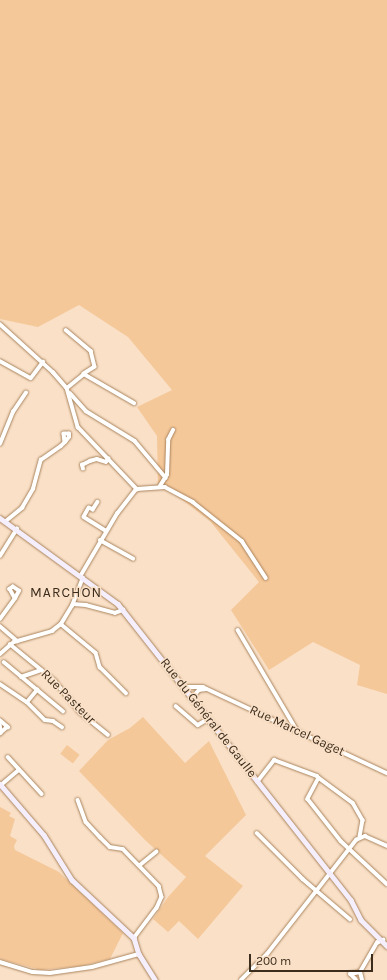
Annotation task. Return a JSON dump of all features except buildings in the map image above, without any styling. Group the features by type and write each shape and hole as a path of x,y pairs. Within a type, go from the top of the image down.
{"main road":[{"name":"Rue du Général de Gaulle","path":"0,518 82,577 123,610 351,900 361,920 387,946"},
{"path":"1,785 44,835 72,880 134,938 139,954 155,980"}],"street":[{"path":"0,324 43,362 86,411 135,441 166,478"},
{"path":"66,330 91,351 95,367 84,374 68,390"},
{"path":"0,362 31,378 43,362"},
{"path":"84,374 134,403"},
{"path":"68,390 78,427 137,489"},
{"path":"0,444 13,412 26,393"},
{"path":"160,486 166,478 168,440 173,430"},
{"path":"6,521 22,508 33,490 41,460 65,442"},
{"path":"83,469 82,465 90,461 97,460 106,462 108,459"},
{"path":"0,654 10,644 52,631 61,624 73,604 82,577 100,540 137,489 160,486 177,492 216,519 242,541 266,578"},
{"path":"98,502 93,510 89,508 84,517 106,531"},
{"path":"0,556 2,550 17,529"},
{"path":"100,540 133,558"},
{"path":"0,619 15,598"},
{"path":"73,604 92,606 114,613 123,610"},
{"path":"61,624 96,653 100,667 126,693"},
{"path":"0,626 17,641"},
{"path":"238,630 298,733"},
{"name":"Rue Pasteur","path":"10,644 55,681 80,712 108,735"},
{"path":"4,662 62,711"},
{"path":"21,677 41,670"},
{"path":"0,684 27,702 44,720 53,721 62,727"},
{"name":"Rue Marcel Gaget","path":"184,687 196,685 207,689 298,733 387,773"},
{"path":"192,698 199,690 207,689"},
{"path":"27,702 37,690"},
{"path":"176,706 198,725 208,719"},
{"path":"0,720 8,727 1,733"},
{"path":"0,724 1,733"},
{"path":"8,757 42,794"},
{"path":"241,980 267,954 360,837 363,820 353,803 311,772 274,760 258,782"},
{"path":"1,785 19,770"},
{"path":"319,778 308,800 341,842 387,884"},
{"path":"78,800 86,822 110,847 123,849 159,886 162,897 150,918 134,938"},
{"path":"257,833 288,866 350,919"},
{"path":"360,837 376,839 387,846"},
{"path":"140,865 156,852"},
{"path":"362,980 360,972 378,943 382,940"},
{"path":"0,962 33,972 50,973 92,967 139,954"},
{"path":"356,980 350,974 360,972"}],"shaded area":[{"path":"0,0 387,0 387,694 357,685 360,665 313,642 269,670 231,610 259,582 210,521 172,492 158,488 157,436 137,407 172,390 128,337 79,305 38,327 0,319"},
{"path":"143,717 185,763 209,741 246,815 205,856 243,886 198,939 179,921 168,932 153,919 168,897 186,877 145,840 79,771 108,740 130,728"},
{"path":"67,745 80,755 73,764 60,754"},
{"path":"0,807 11,813 9,816 15,819 10,836 17,840 14,846 15,850 59,872 123,933 110,959 81,966 41,970 0,959"}],"district":[{"name":"MARCHON","path":"66,593"}]}
